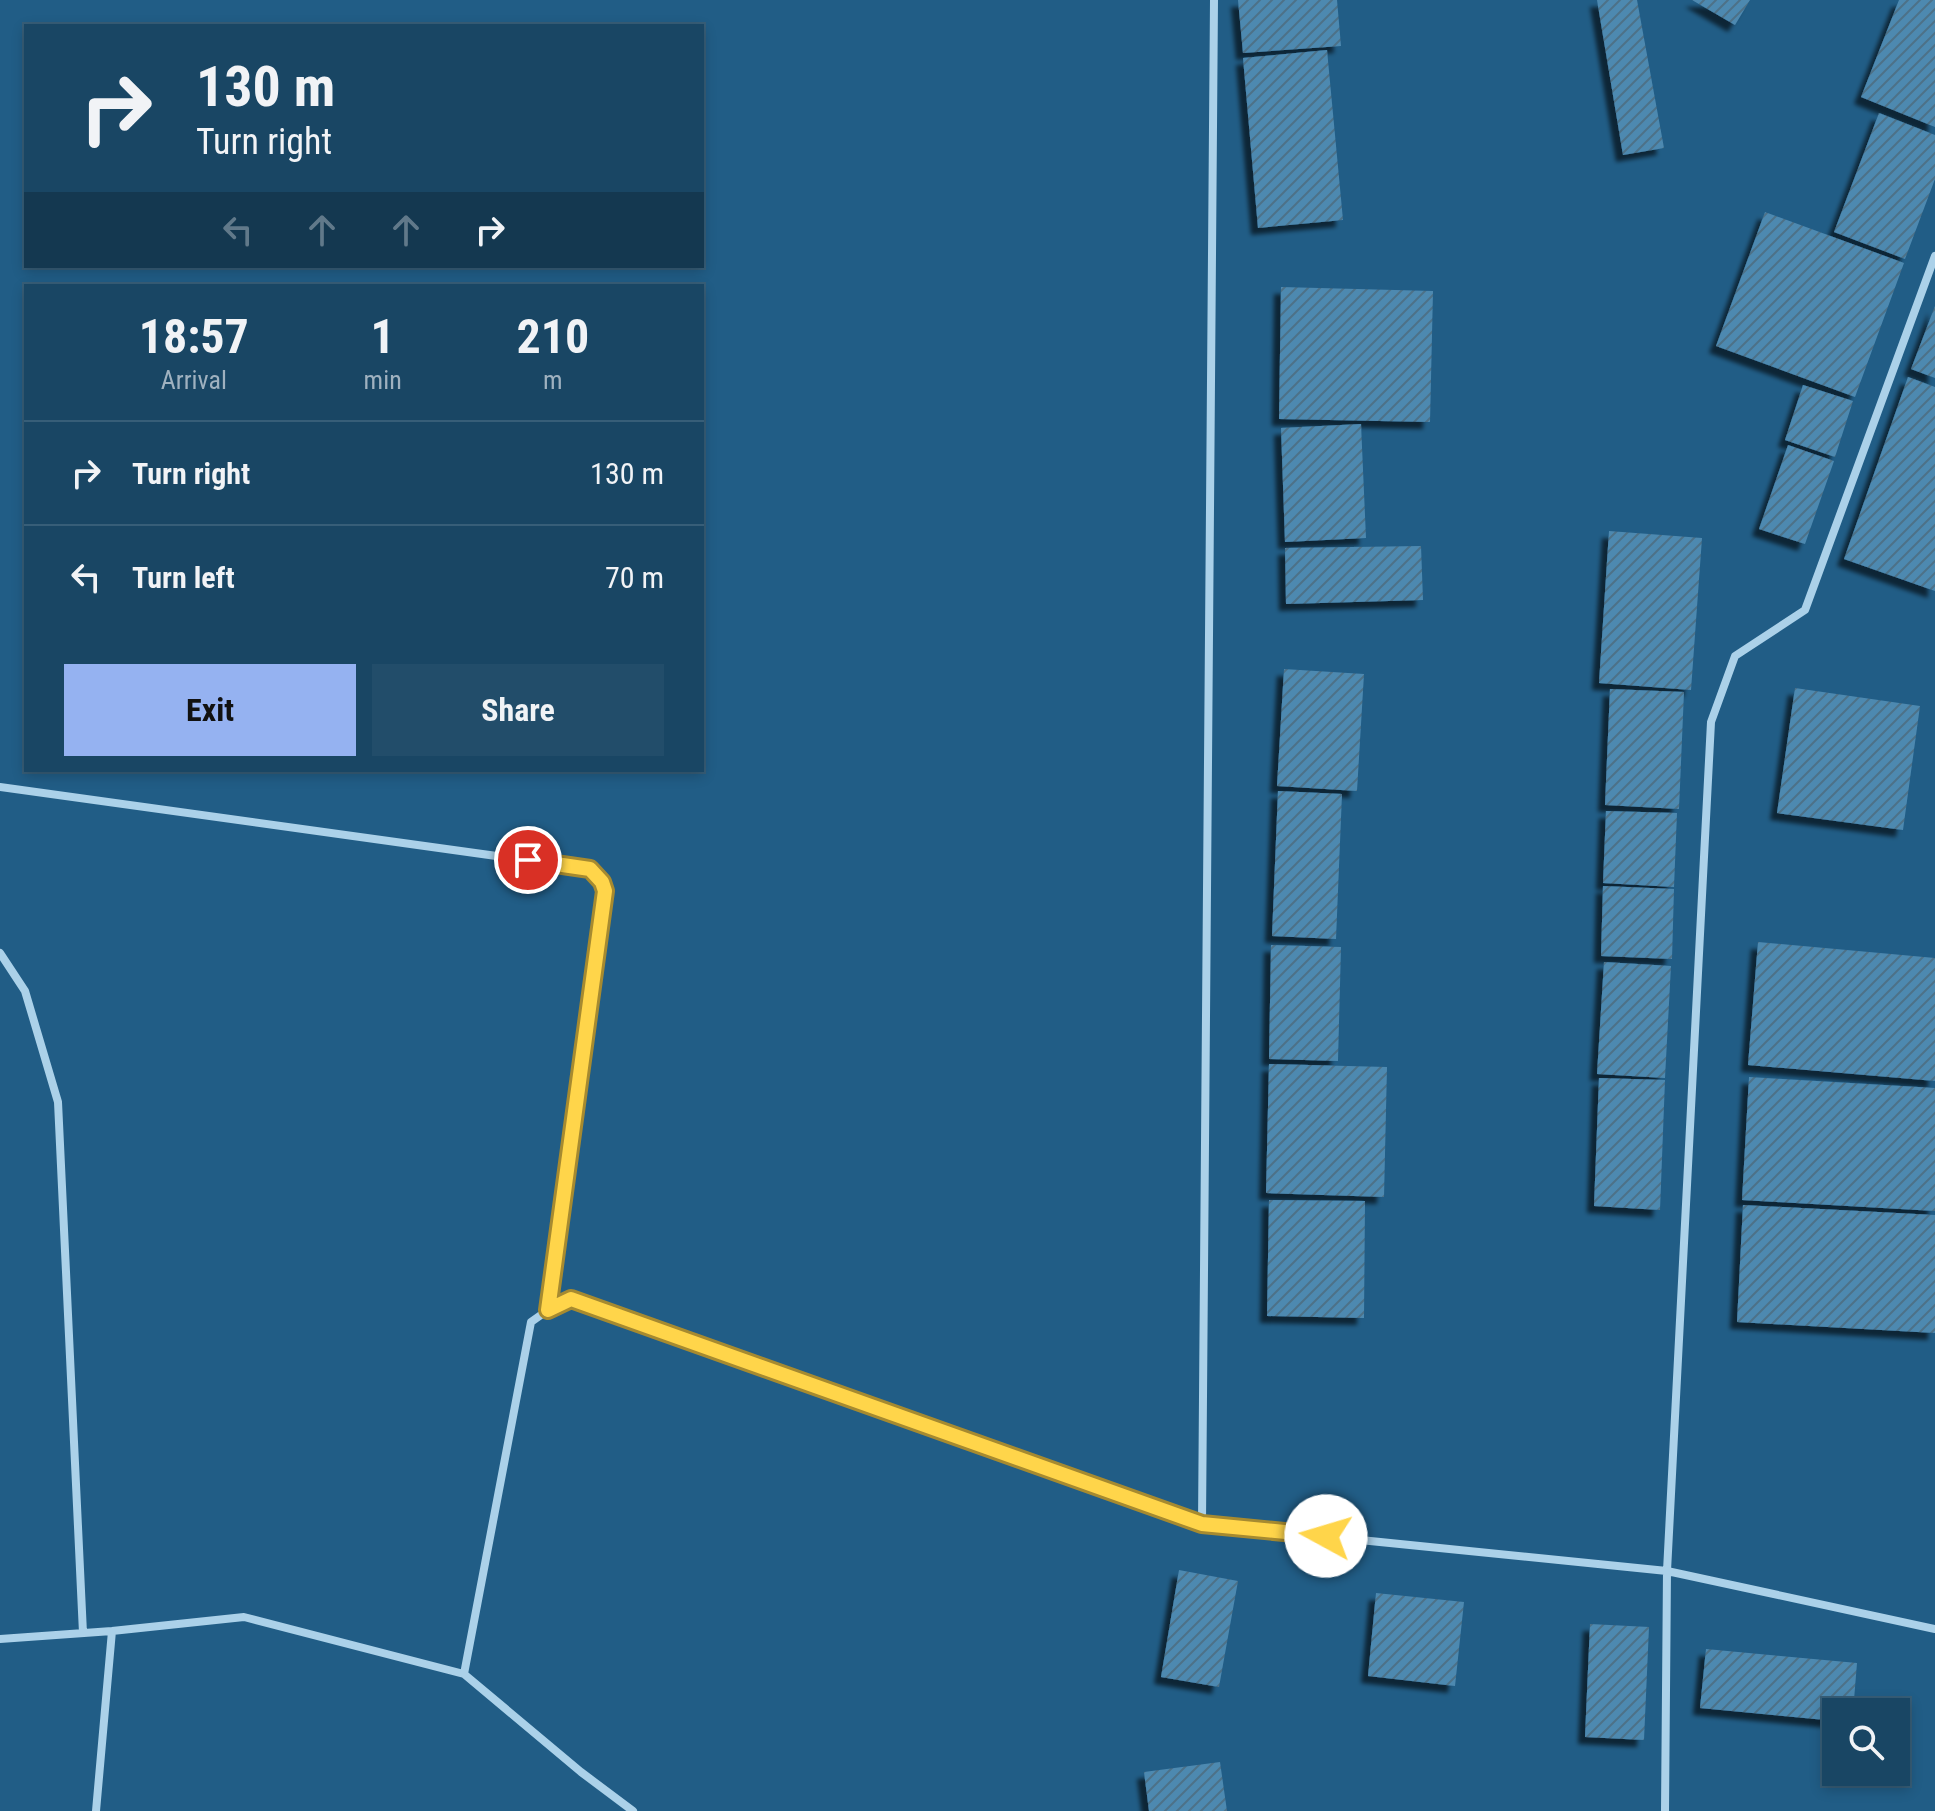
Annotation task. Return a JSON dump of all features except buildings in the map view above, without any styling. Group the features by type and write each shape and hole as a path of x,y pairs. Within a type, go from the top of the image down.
{"street":[{"path":"1202,1524 1214,0"},
{"path":"1665,1811 1667,1571 1711,722 1735,656 1805,610 1935,256"},
{"path":"0,787 590,869 602,882 605,891 548,1310"},
{"path":"0,953 25,991 58,1102 83,1633"},
{"path":"464,1674 531,1322 571,1299 1202,1524 1667,1571 1935,1629"},
{"path":"0,1639 244,1617 464,1674 581,1772 633,1811"},
{"path":"96,1811 112,1631"}],"route":[{"path":"528,860 590,869 602,882 605,891 548,1310 571,1299 1202,1524 1326,1536"}]}
